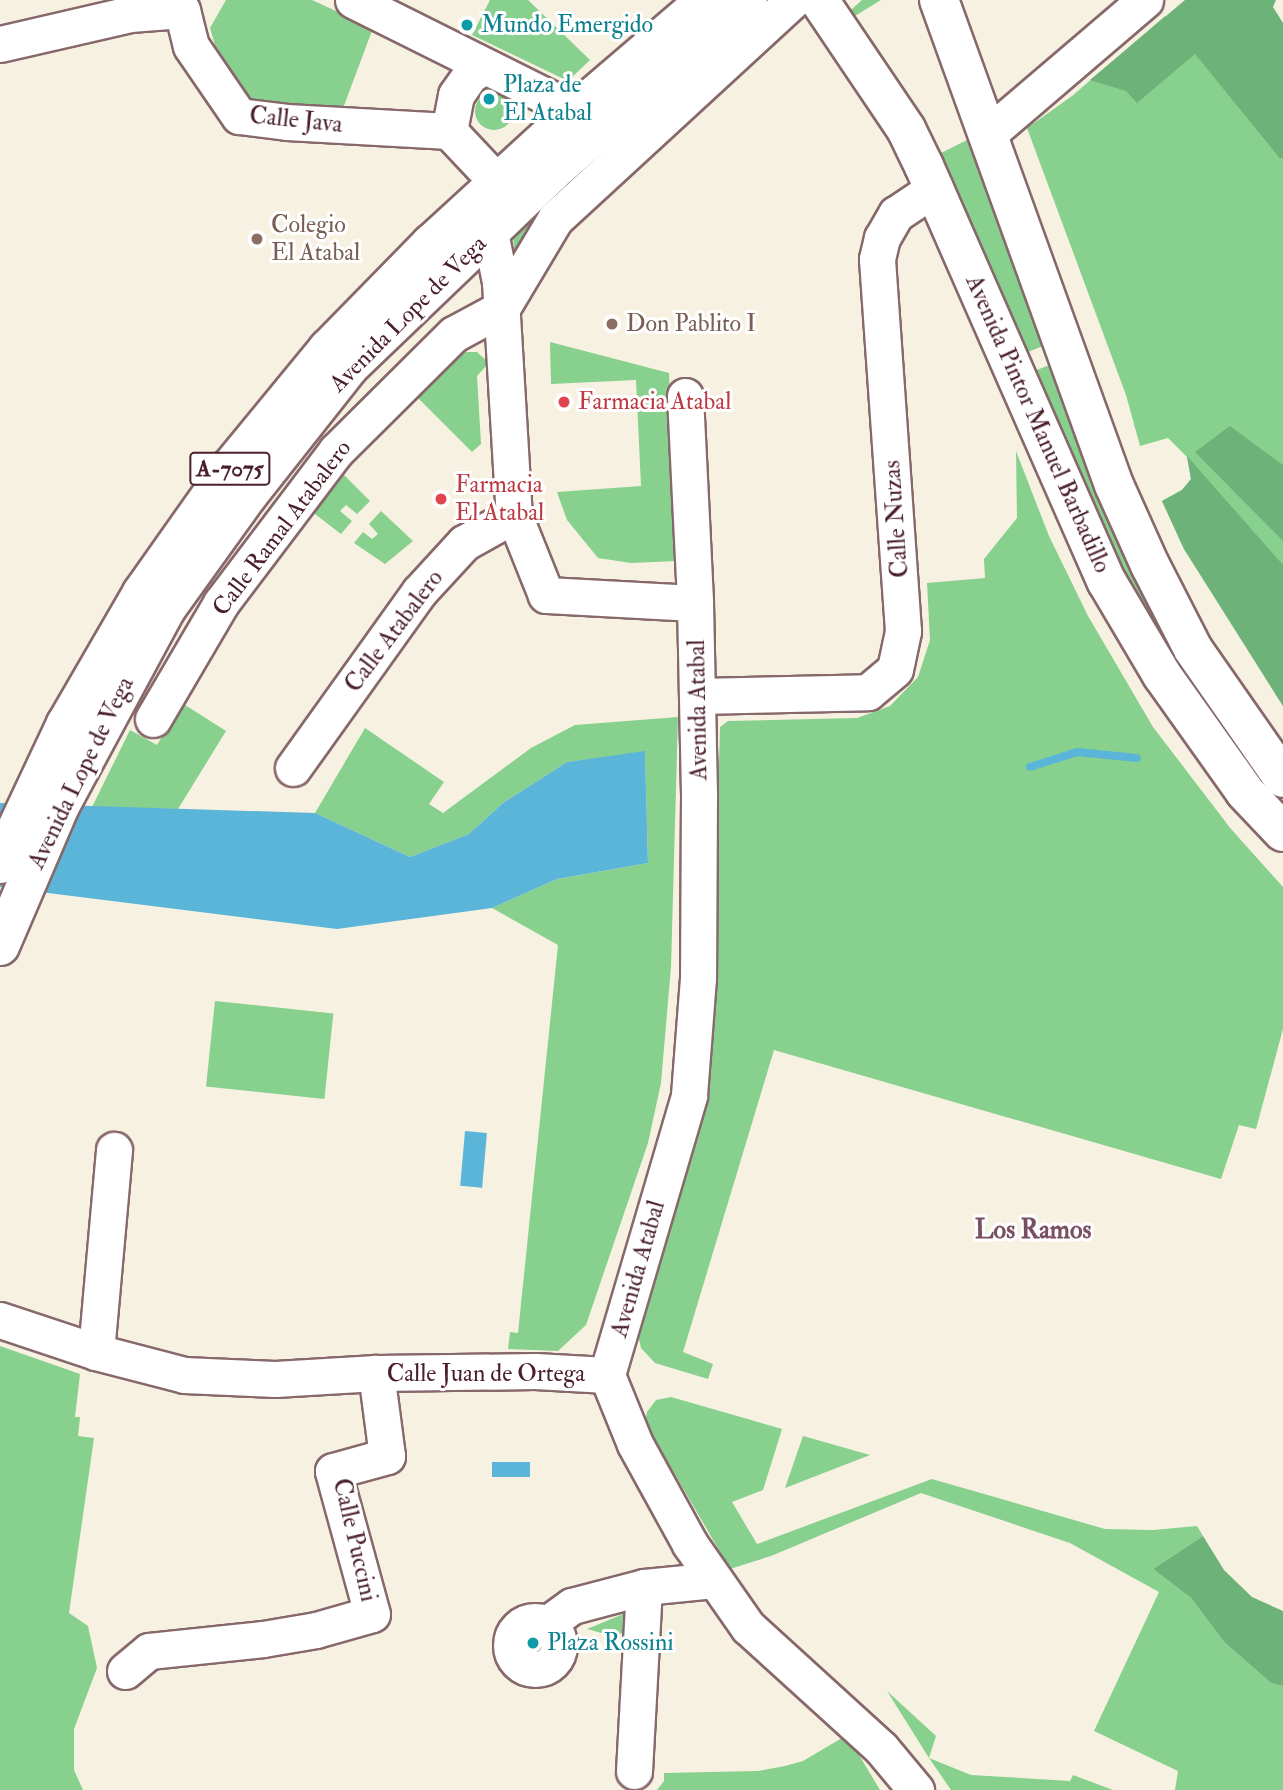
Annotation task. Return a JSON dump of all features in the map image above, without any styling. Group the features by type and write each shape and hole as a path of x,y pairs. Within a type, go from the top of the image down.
{"main road":[{"name":"Avenida Lope de Vega","path":"43,805 166,608 248,495 349,367 490,232 508,194 576,111 705,0"},
{"name":"Avenida Lope de Vega","path":"0,946 12,878 43,805 66,723 142,593 231,467 327,349 431,244 508,194 748,0"},
{"name":"Avenida Pintor Manuel Barbadillo","path":"818,0 906,129 935,188 1009,365 1107,582 1162,675 1245,792 1283,832"},
{"name":"Avenida Pintor Manuel Barbadillo","path":"939,0 1114,485 1150,565 1193,649 1283,778"}],"street":[{"path":"353,0 576,111"},
{"path":"405,0 415,23 428,36"},
{"path":"502,308 555,219 793,0"},
{"path":"987,135 1145,0"},
{"name":"Calle Java","path":"0,44 130,14 184,5 191,46 239,116 287,122 449,131"},
{"path":"483,67 470,75 456,95 449,131 508,194 555,219"},
{"name":"Calle Nuzas","path":"698,696 868,692 895,669 903,631 877,259 882,238 896,214 935,188"},
{"name":"Avenida Atabal","path":"490,232 502,308 514,515 545,595 695,603 698,696 698,978 689,1096 607,1375"},
{"name":"Calle Ramal Atabalero","path":"153,719 221,603 336,451 454,334 502,308"},
{"path":"685,396 695,603"},
{"name":"Calle Atabalero","path":"293,768 419,592 464,543 514,515"},
{"path":"96,1352 114,1150"},
{"name":"Calle Juan de Ortega","path":"0,1320 96,1352 184,1375 275,1379 376,1373 535,1371 607,1375 635,1444 690,1544 748,1627 881,1748 916,1790"},
{"name":"Calle Puccini","path":"125,1671 149,1651 263,1639 316,1630 372,1614 333,1471 387,1456 376,1373"},
{"path":"634,1771 644,1587 690,1544"},
{"path":"547,1624 572,1606 644,1587 714,1580"}],"green space":[{"path":"226,0 312,0 373,28 342,111 243,101 222,68 210,28"},
{"path":"490,0 528,0 590,60 568,81 472,35"},
{"path":"862,0 881,0 850,19 846,14"},
{"path":"1185,0 1276,0 1273,7 1283,23 1283,158 1280,159 1195,54 1137,103 1126,91 1090,80"},
{"path":"1165,16 1280,159 1283,158 1283,706 1184,549 1162,501 1182,490 1191,479 1187,457 1168,438 1140,446 1126,395 1027,128 1072,96"},
{"path":"494,92 507,98 513,111 507,124 494,130 481,124 475,111 481,98"},
{"path":"975,136 1050,343 1021,355 933,157"},
{"path":"525,221 533,224 515,268 513,232"},
{"path":"550,342 669,373 677,561 631,563 598,558 567,520 557,492 641,486 636,380 551,384"},
{"path":"466,352 477,352 489,363 477,376 481,444 472,452 416,396 436,375"},
{"path":"1057,362 1261,769 1252,778 1178,674 1117,569 1029,373"},
{"path":"1230,426 1283,465 1283,541 1195,452"},
{"path":"1016,451 1049,536 1088,616 1153,727 1231,829 1283,887 1283,1029 1256,1129 1239,1125 1221,1179 774,1050 683,1352 713,1364 708,1379 655,1363 641,1348 637,1331 711,1073 720,727 728,721 857,718 890,706 918,677 930,640 927,583 985,578 984,559 1017,518"},
{"path":"1187,456 1283,565 1283,706 1184,549 1162,501 1182,490 1191,479"},
{"path":"342,473 370,501 357,514 346,505 340,511 352,521 341,534 311,511"},
{"path":"381,511 413,541 385,564 354,543 363,532 372,539 378,534 369,524"},
{"path":"182,703 226,731 178,809 92,807 130,730 157,745"},
{"path":"678,717 671,967 661,1083 648,1143 586,1325 558,1351 508,1349 510,1332 518,1333 558,945 492,908 557,879 648,863 645,752 567,762 503,803 469,834 410,857 315,813 365,728 444,782 429,804 443,813 531,748 575,725"},
{"path":"215,1001 333,1013 324,1099 206,1087"},
{"path":"0,1346 80,1374 75,1417 80,1417 78,1436 94,1438 69,1613 88,1626 97,1668 74,1729 74,1770 83,1790 0,1790"},
{"path":"671,1397 782,1429 763,1490 732,1502 757,1544 932,1479 1105,1529 1153,1530 1197,1526 1203,1536 1153,1569 1191,1598 1224,1642 1271,1683 1283,1686 1283,1790 1175,1790 1178,1771 1094,1731 1159,1592 1070,1543 921,1493 771,1556 730,1569 645,1423 647,1412 656,1400"},
{"path":"803,1436 870,1455 785,1488"},
{"path":"1203,1536 1224,1570 1252,1597 1283,1611 1283,1686 1271,1683 1224,1642 1191,1598 1153,1569"},
{"path":"633,1610 632,1626 616,1637 587,1629"},
{"path":"887,1691 936,1736 929,1758"},
{"path":"847,1735 880,1790 657,1790 664,1781 664,1773 758,1771 785,1766 803,1761"},
{"path":"929,1758 971,1775 1070,1781 1073,1775 1113,1790 951,1790"}],"water":[{"path":"645,751 648,863 557,879 492,908 337,929 0,887 0,803 315,813 410,857 469,834 503,803 567,762"},
{"path":"465,1131 487,1133 482,1188 460,1186"},
{"path":"492,1462 530,1462 530,1477 492,1477"}],"waterway":[{"path":"1030,767 1077,752 1137,758"}],"place":[{"name":"Mundo Emergido","path":"467,25"},
{"name":"Plaza de El Atabal","path":"489,99"},
{"name":"Colegio El Atabal","path":"257,239"},
{"name":"Don Pablito I","path":"612,324"},
{"name":"Farmacia Atabal","path":"564,402"},
{"name":"Farmacia El Atabal","path":"441,499"},
{"name":"Plaza Rossini","path":"533,1643"}],"district":[{"name":"Los Ramos","path":"1033,1231"}]}
